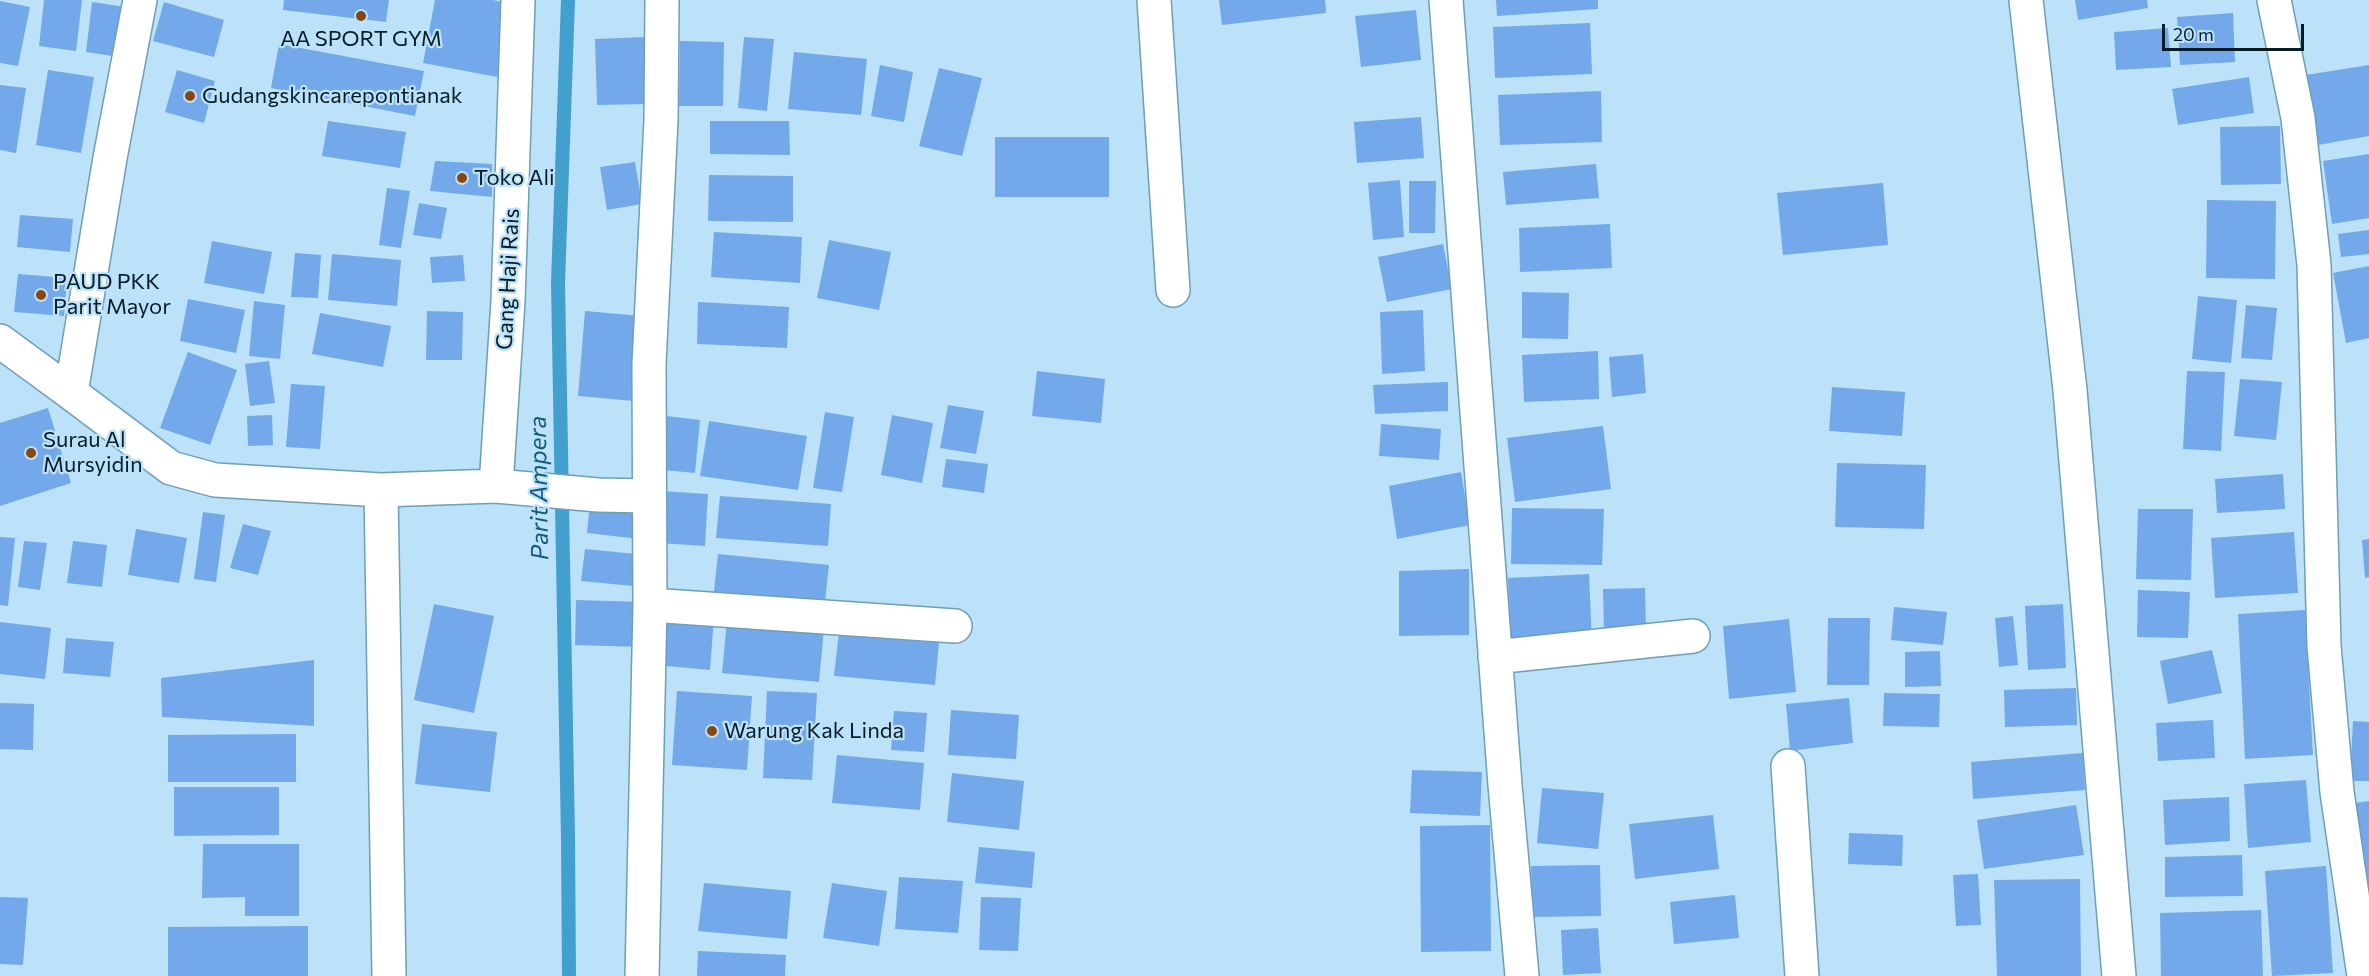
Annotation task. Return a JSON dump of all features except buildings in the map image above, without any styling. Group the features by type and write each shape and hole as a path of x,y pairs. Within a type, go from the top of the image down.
{"street":[{"path":"70,393 110,158 140,0"},
{"name":"Gang Haji Rais","path":"510,488 508,301 518,0"},
{"path":"642,976 650,605 649,364 661,120 662,0"},
{"path":"1154,0 1173,290"},
{"path":"1446,0 1495,657 1522,976"},
{"path":"2026,0 2070,390 2119,976"},
{"path":"2274,0 2298,118 2314,265 2324,646 2337,792 2364,959"},
{"path":"0,340 171,468 214,480 381,490 510,488 598,495 649,496"},
{"path":"381,490 389,976"},
{"path":"650,605 955,626"},
{"path":"1495,657 1693,636"},
{"path":"1788,766 1802,976"}],"waterway":[{"name":"Parit Ampera","path":"568,0 558,283 569,976"}],"place":[{"name":"AA SPORT GYM","path":"361,16"},
{"name":"Gudangskincarepontianak","path":"190,96"},
{"name":"Toko Ali","path":"462,178"},
{"name":"PAUD PKK Parit Mayor","path":"41,295"},
{"name":"Surau Al Mursyidin","path":"31,453"},
{"name":"Warung Kak Linda","path":"712,731"}]}
